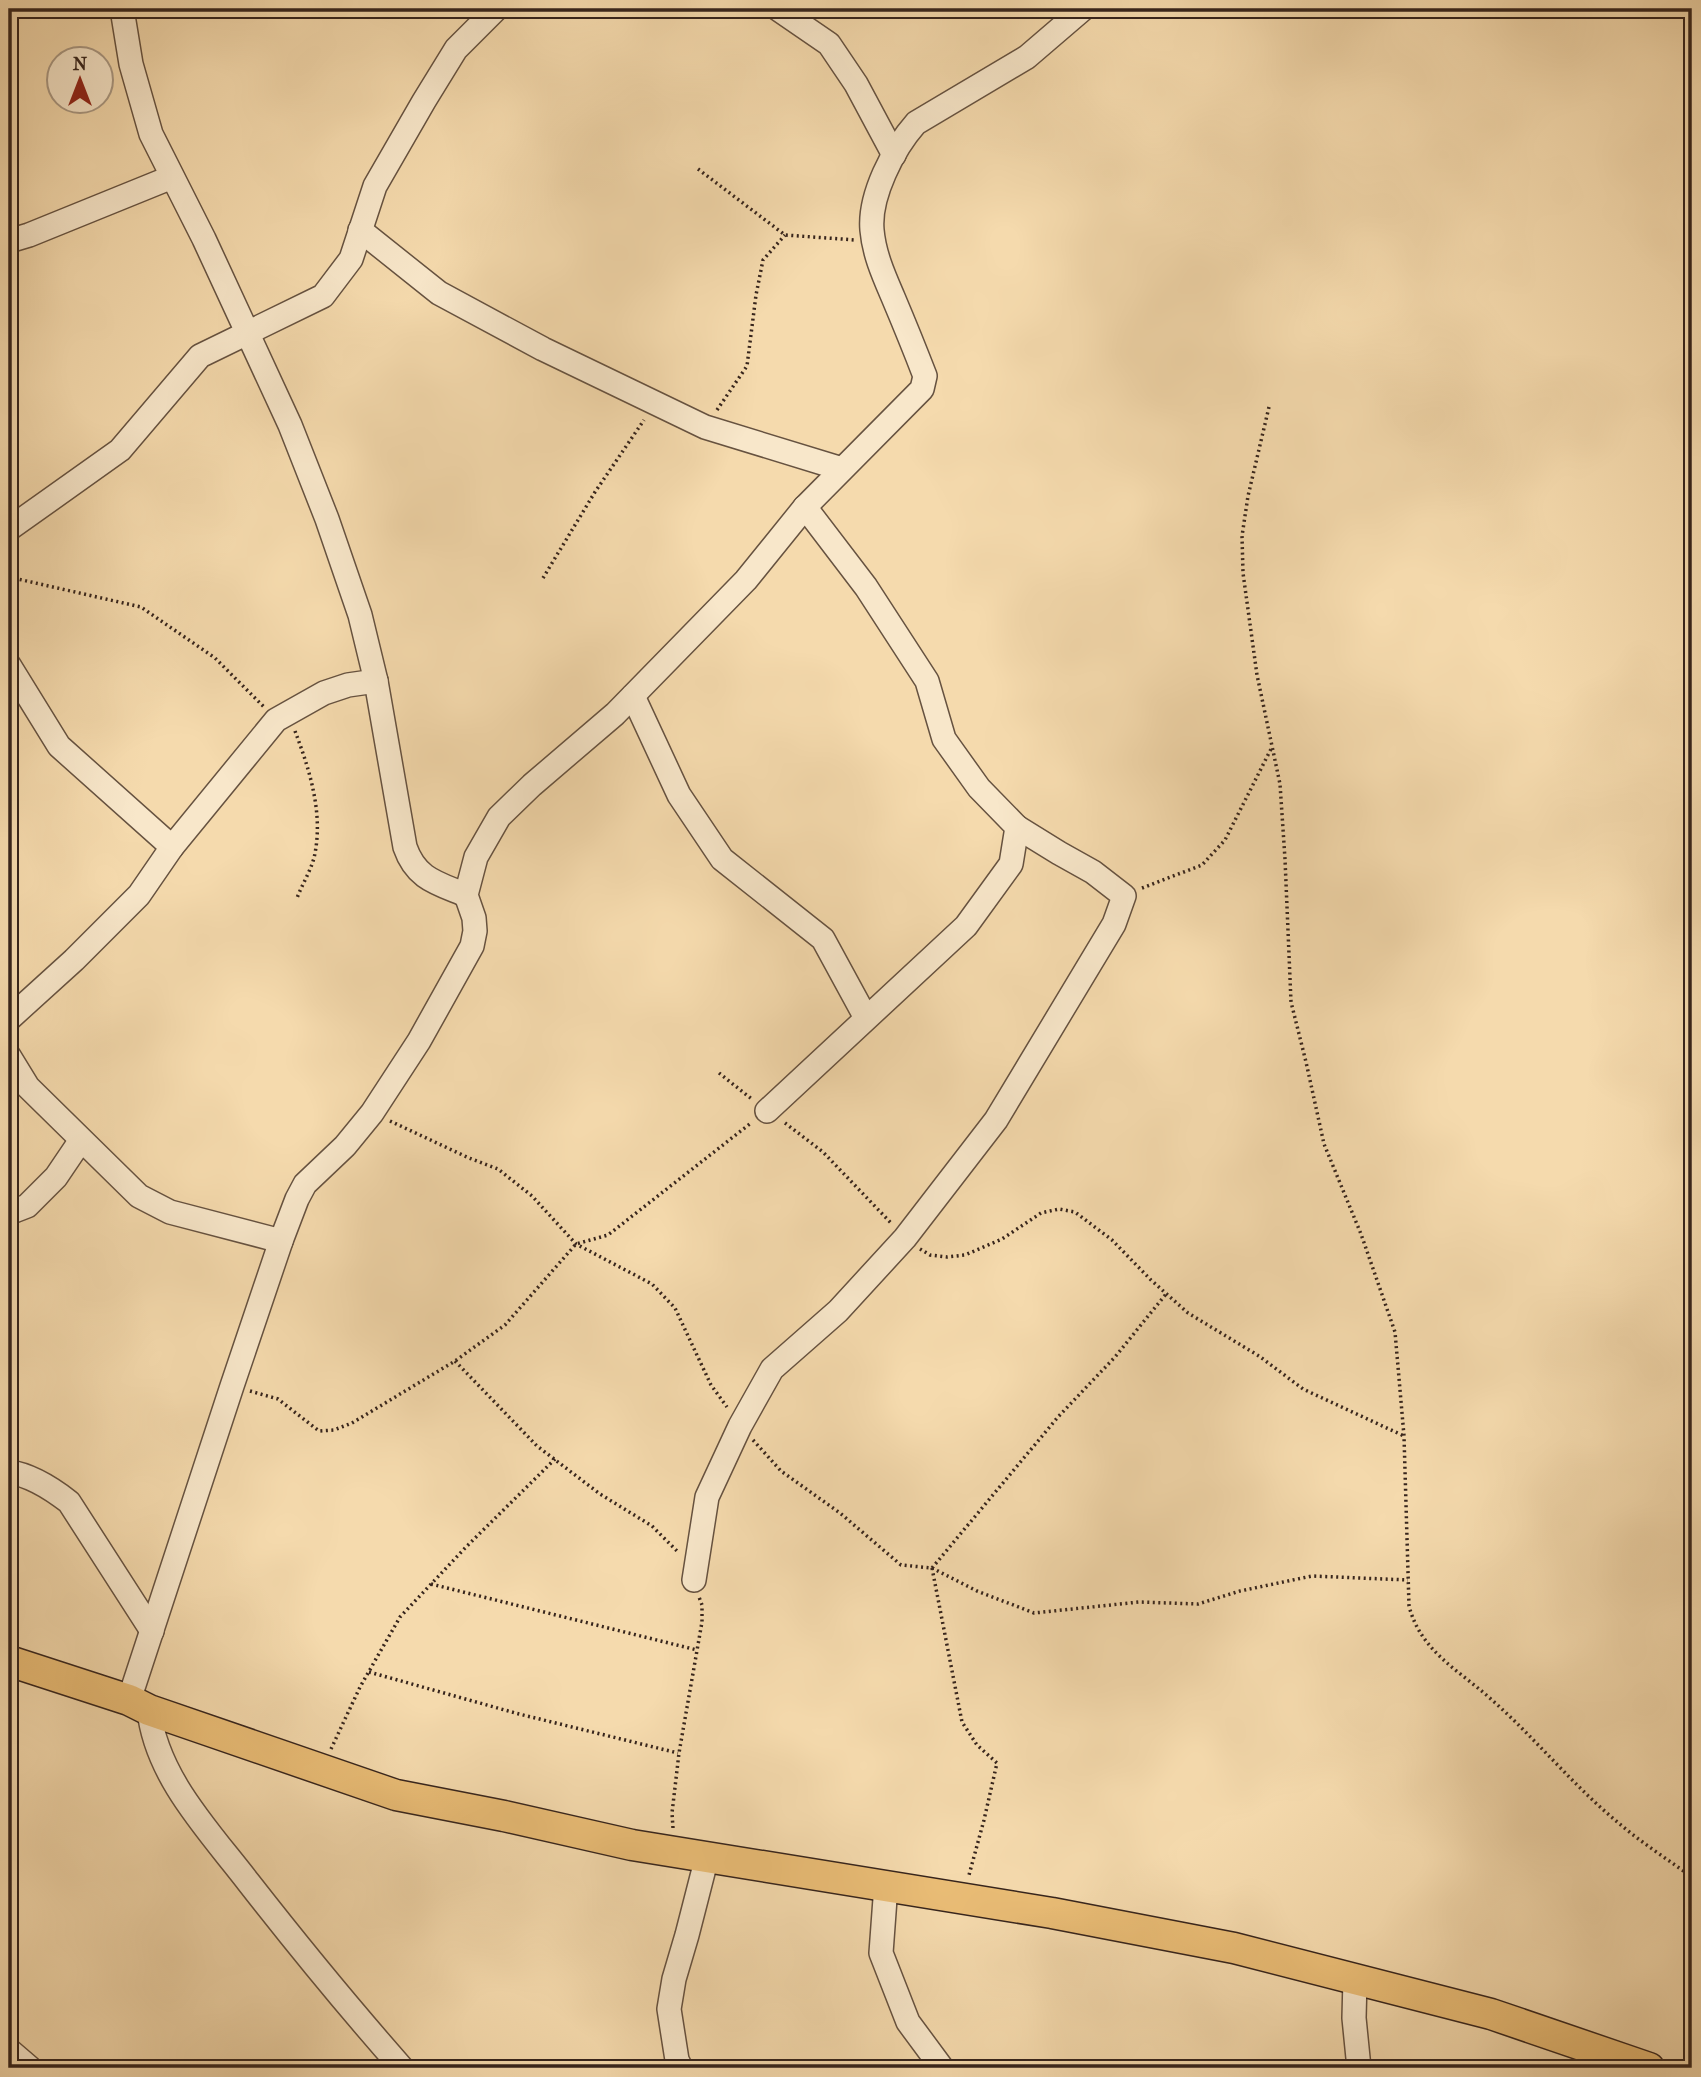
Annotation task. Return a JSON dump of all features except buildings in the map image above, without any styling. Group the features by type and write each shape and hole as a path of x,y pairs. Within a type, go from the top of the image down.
{"main road":[{"path":"9,1661 396,1795 674,1852 1052,1913 1234,1948 1491,2014 1649,2068"}],"street":[{"path":"122,9 131,64 151,134 204,239 290,425 327,519 360,615 376,681 409,858 419,873 466,895"},
{"path":"9,529 120,450 200,356 323,296 351,259 375,187 424,101 456,49 496,9"},
{"path":"778,9 829,44 856,84 894,155"},
{"path":"402,2068 341,1999 202,1822 162,1759 139,1705 152,1631 232,1386 281,1241 305,1184 345,1146 372,1113 419,1041 472,946 474,918 466,895 476,857 499,817 633,696 746,580 805,507 925,384 925,376 877,257 872,229 875,201 902,138 916,124 1027,57 1083,9"},
{"path":"9,241 172,177"},
{"path":"360,229 439,293 543,349 705,427 842,469"},
{"path":"694,1580 707,1497 740,1426 772,1369 838,1311 905,1238 996,1120 1114,924 1124,896 1093,872 1017,827 979,788 944,739 927,681 866,587 805,507"},
{"path":"9,665 59,746 172,846"},
{"path":"9,1019 74,960 139,895 172,846 282,716 324,693 348,685 376,681"},
{"path":"633,696 679,795 722,859 823,939 866,1018"},
{"path":"766,1111 966,926 1011,863 1017,827"},
{"path":"9,1056 28,1087 139,1196 170,1212 281,1241"},
{"path":"9,1213 27,1206 55,1177 81,1140"},
{"path":"9,1472 33,1479 69,1502 152,1631"},
{"path":"681,2068 677,2060 669,2008 674,1979 707,1857"},
{"path":"886,1885 881,1953 908,2022 942,2068"},
{"path":"1355,1979 1354,2018 1359,2068"},
{"path":"9,2050 30,2068"}],"path":[{"path":"698,169 785,235 874,241"},
{"path":"705,427 747,366 763,260 785,235"},
{"path":"542,578 595,492 655,403"},
{"path":"1269,407 1248,496 1242,536 1243,573 1257,675 1280,784 1291,1002 1324,1144 1361,1234 1395,1332 1404,1436 1409,1606 1422,1637 1438,1656 1493,1700 1615,1820 1692,1878"},
{"path":"9,577 141,607 215,658 282,716 310,770 318,819 314,859 297,898"},
{"path":"1124,896 1202,865 1225,841 1272,747"},
{"path":"719,1073 823,1152 905,1238 930,1255 965,1255 1002,1239 1041,1213 1052,1209 1075,1212 1112,1240 1188,1313 1259,1356 1303,1389 1404,1436"},
{"path":"232,1386 278,1399 319,1431 334,1430 352,1423 455,1362 505,1325 576,1244 608,1235 766,1111"},
{"path":"372,1113 498,1170 532,1196 576,1244 652,1284 675,1308 711,1385 740,1426 781,1471 840,1513 901,1565 932,1568 978,1591 1034,1613 1139,1602 1198,1604 1240,1591 1312,1576 1408,1580"},
{"path":"932,1568 1058,1417 1115,1357 1166,1294"},
{"path":"455,1362 537,1446 600,1494 652,1526 678,1551 694,1580 702,1605 702,1622 679,1753 672,1814 674,1852"},
{"path":"321,1770 360,1686 400,1618 555,1459"},
{"path":"932,1568 962,1722 978,1745 997,1763 962,1898"},
{"path":"431,1584 697,1650"},
{"path":"369,1672 519,1714 679,1753"}]}
